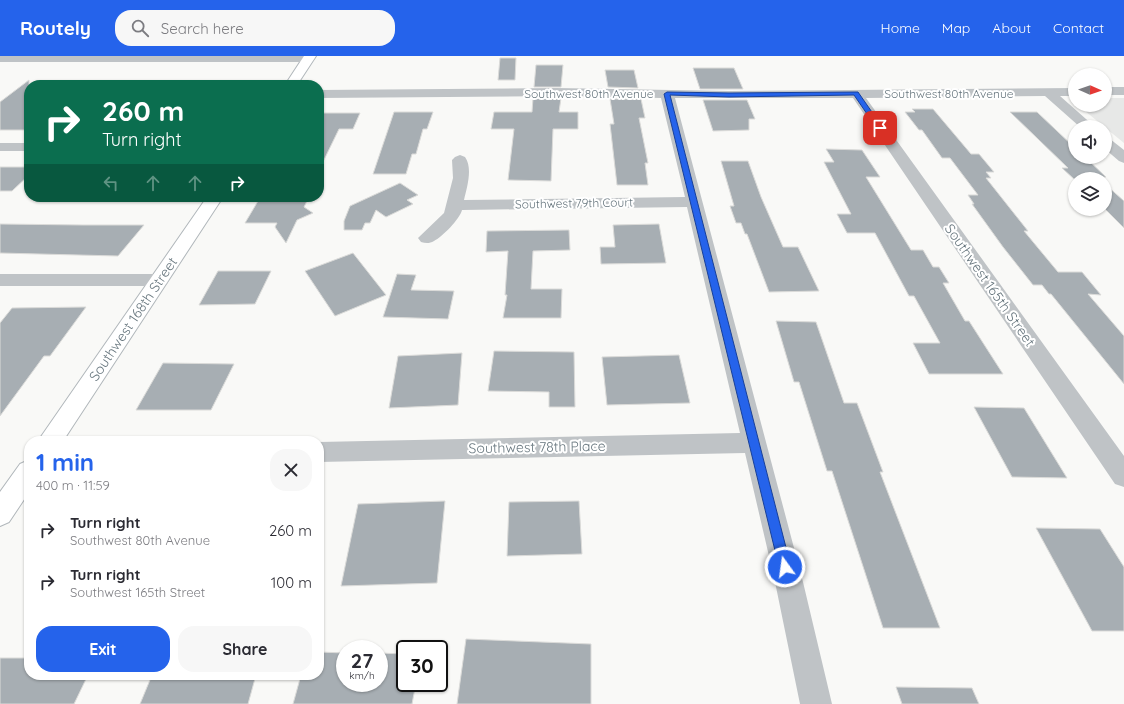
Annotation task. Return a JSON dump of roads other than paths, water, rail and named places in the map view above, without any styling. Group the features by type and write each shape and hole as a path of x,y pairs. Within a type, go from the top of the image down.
{"street":[{"path":"0,58 310,57"},
{"path":"294,80 310,57"},
{"path":"1112,92 1124,91"},
{"name":"Southwest 80th Avenue","path":"324,94 549,92 729,95 1068,92"},
{"path":"1048,92 1080,120"},
{"name":"Southwest 165th Street","path":"856,93 1124,476"},
{"path":"667,94 754,443 816,704"},
{"path":"0,147 24,147"},
{"path":"1112,148 1124,158"},
{"path":"427,238 452,215 461,178 460,160"},
{"name":"Southwest 168th Street","path":"53,436 212,202"},
{"name":"Southwest 79th Court","path":"454,204 694,202"},
{"path":"0,280 160,280"},
{"name":"Southwest 78th Place","path":"324,452 754,443"},
{"path":"4,503 24,477"}]}
